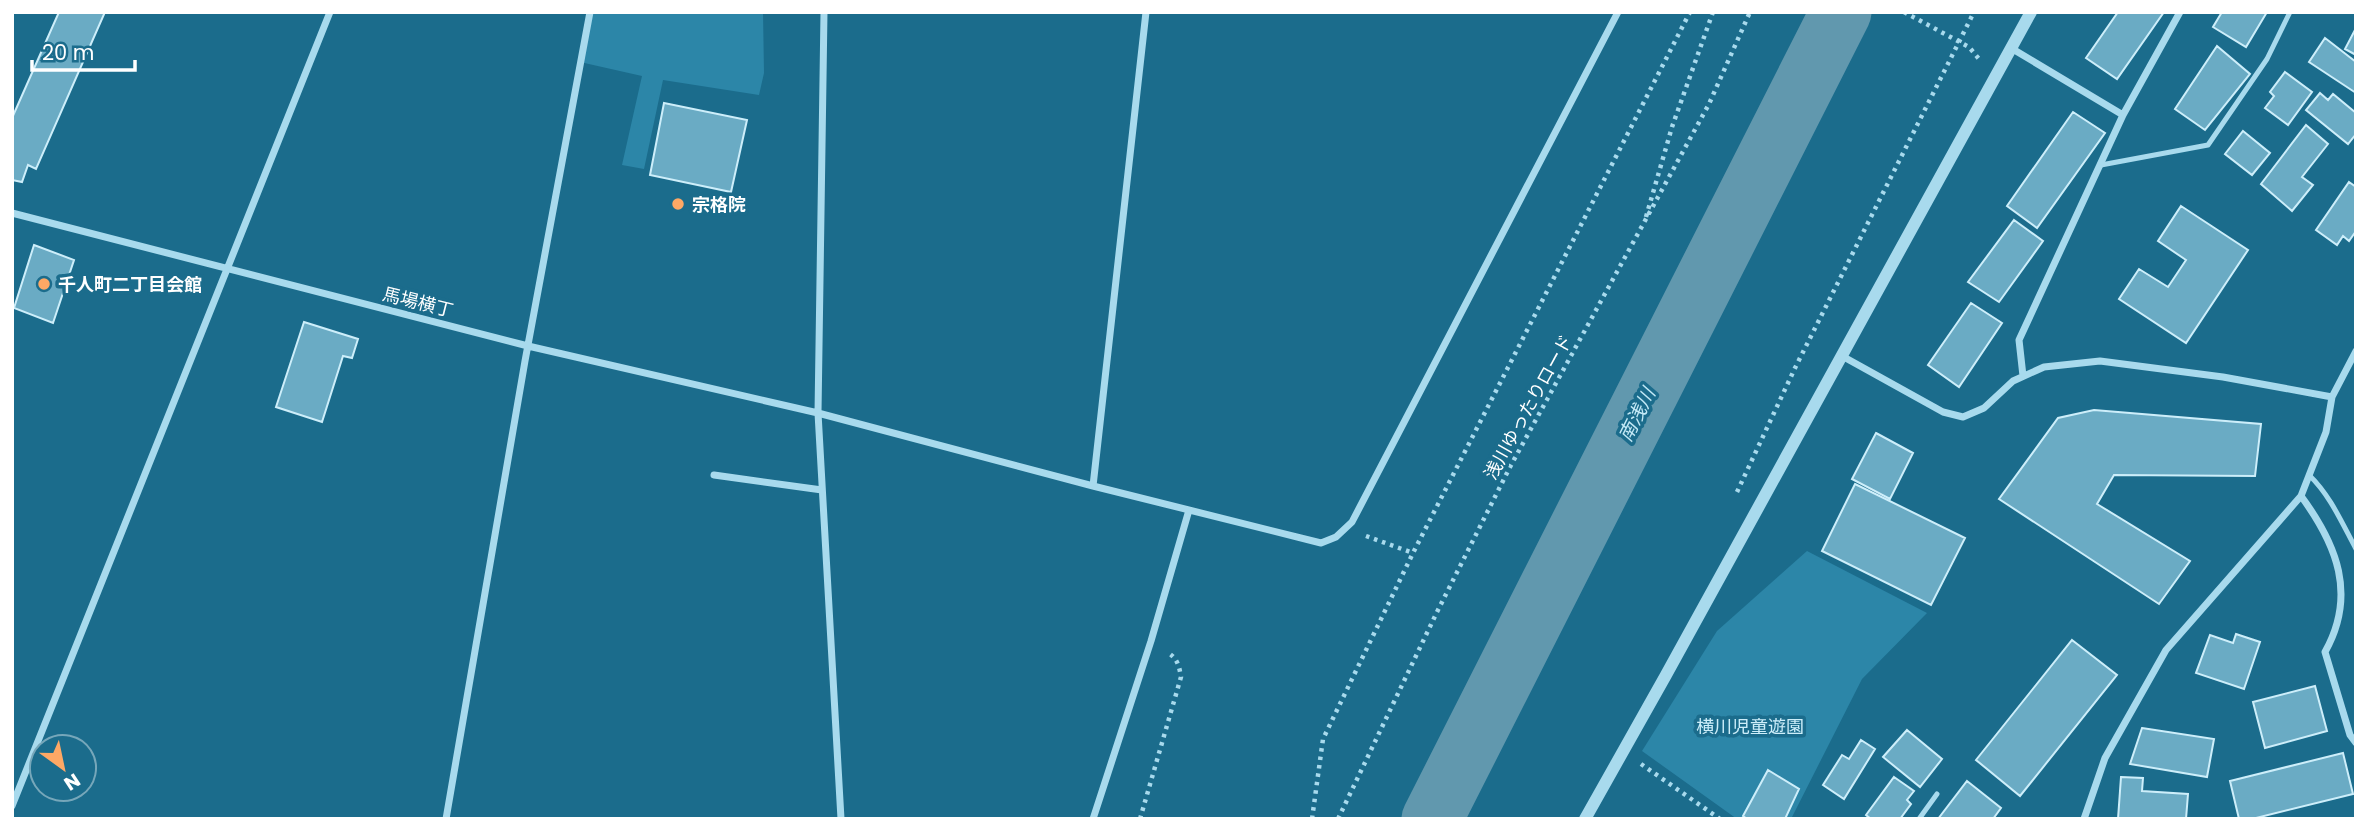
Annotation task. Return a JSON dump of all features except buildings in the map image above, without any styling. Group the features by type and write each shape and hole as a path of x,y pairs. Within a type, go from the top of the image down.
{"street":[{"path":"12,806 330,12"},
{"path":"446,819 528,346 590,12"},
{"path":"824,12 818,413 841,819"},
{"path":"1093,486 1146,12"},
{"name":"馬場横丁","path":"12,213 528,346 818,413 1321,543 1336,537 1347,528 1618,12"},
{"path":"1585,819 2031,12"},
{"path":"2023,376 2019,340 2123,115 2180,12"},
{"path":"2011,48 2123,115"},
{"path":"2084,819 2105,758 2166,650 2301,496 2326,432 2332,397 2356,351"},
{"path":"1842,356 1943,412 1963,416 1984,408 2013,381 2044,366 2100,361 2222,377 2332,397"},
{"path":"714,475 822,490"},
{"path":"2301,496 2319,520 2334,553 2342,598 2336,633 2325,652 2350,735 2356,743"},
{"path":"1093,819 1151,641 1189,510"}],"lane":[{"path":"2101,164 2208,145 2267,59 2290,12"},
{"path":"2309,475 2336,512 2356,549"},
{"path":"1919,819 1937,794"}],"path":[{"path":"1312,819 1323,739 1413,553 1690,12"},
{"path":"1643,228 1672,127 1713,12"},
{"name":"浅川ゆったりロード","path":"1338,819 1510,467 1709,104 1750,12"},
{"path":"1903,12 1958,41"},
{"path":"1733,499 1973,12"},
{"path":"1363,534 1372,540 1413,553"},
{"path":"1140,819 1181,677 1173,656 1151,641"},
{"path":"1623,752 1720,819"}],"green space":[{"path":"590,12 763,12 764,73 759,95 663,80 644,169 622,165 642,76 580,62"},
{"name":"横川児童遊園","path":"1807,551 1927,613 1862,679 1791,819 1737,819 1642,751 1717,631"}],"waterway":[{"name":"南浅川","path":"1432,819 1841,12"}],"place":[{"name":"宗格院","path":"678,204"},
{"name":"千人町二丁目会館","path":"44,284"}]}
